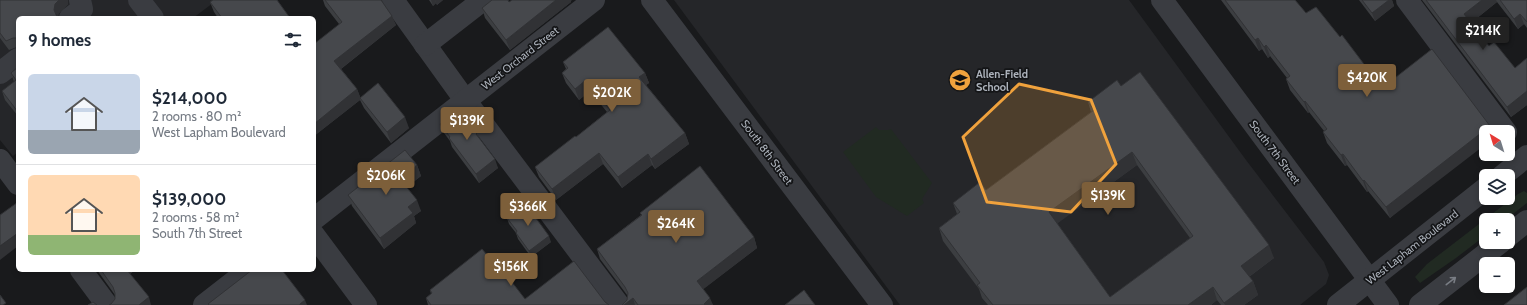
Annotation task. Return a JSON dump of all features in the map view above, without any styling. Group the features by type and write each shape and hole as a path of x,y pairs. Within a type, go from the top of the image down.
{"street":[{"path":"72,16 82,8 80,0"},
{"path":"139,0 151,16"},
{"path":"393,0 465,100 619,305"},
{"path":"425,45 482,0"},
{"name":"West Orchard Street","path":"316,217 594,0"},
{"name":"South 8th Street","path":"652,0 882,305"},
{"name":"South 7th Street","path":"1162,0 1388,305"},
{"path":"1407,0 1501,125"},
{"path":"0,73 16,61"},
{"path":"1511,169 1526,158 1515,144"},
{"path":"0,160 16,181"},
{"name":"West Lapham Boulevard","path":"1338,305 1479,194"},
{"path":"1515,230 1527,221"},
{"path":"316,238 366,305"},
{"path":"1420,305 1491,249"},
{"path":"82,272 107,305"},
{"path":"204,305 246,272"}],"highlighted area":[{"path":"1019,84 1091,100 1116,164 1071,212 987,202 963,137"}],"shaded area":[{"path":"0,0 217,0 196,16 16,16 16,154 13,156 0,140"},
{"name":"Allen-Field School","path":"674,0 1129,0 1246,160 1324,262 1329,275 1326,284 1300,305 900,305"},
{"path":"876,127 879,130 891,129 932,183 922,199 924,203 907,216 876,197 843,152"},
{"path":"1524,191 1527,193 1527,203 1514,213 1493,213 1504,205 1515,205 1515,196"},
{"path":"1479,224 1479,240 1420,283 1415,277 1427,264"}],"building":[{"path":"0,0 59,0 55,4 54,10 57,16 16,16 16,38 6,41 0,33"},
{"path":"213,0 277,0 289,16 220,16 210,2"},
{"path":"325,0 381,0 392,16 334,61 357,89 316,122 316,42 342,22"},
{"path":"492,0 508,0 509,2 512,0 556,0 506,40 482,8"},
{"path":"1225,0 1295,0 1306,13 1316,7 1340,37 1342,35 1382,88 1432,49 1489,125 1479,125 1479,135 1386,207 1323,132 1327,129 1286,79 1290,76 1266,45 1264,47 1258,38 1255,40"},
{"path":"1362,0 1389,0 1372,13"},
{"path":"1426,0 1482,0 1464,14 1489,46 1494,42 1515,68 1527,58 1527,91 1507,107"},
{"path":"1500,0 1527,0 1527,22 1520,14 1514,19"},
{"path":"608,27 645,73 639,77 685,133 651,159 648,154 618,177 599,153 552,189 535,167 610,110 586,80 575,89 562,73 568,68 563,62"},
{"path":"16,69 16,80 11,73"},
{"path":"1140,72 1269,245 1241,266 1253,281 1224,303 1213,287 1188,305 993,305 977,285 980,283 939,228 960,212 953,203 980,182 986,190 1094,110 1088,102 1117,80 1121,86","holes":["1132,152 1193,236 1110,297 1049,212"]},
{"path":"16,80 16,109 2,91"},
{"path":"378,83 405,117 387,132 360,98"},
{"path":"460,109 477,133 476,134 495,159 476,174 440,124"},
{"path":"405,150 417,165 400,179 417,200 408,207 413,213 380,238 348,195"},
{"path":"700,166 754,237 697,281 710,298 704,304 705,305 638,305 633,298 622,305 627,300 628,293 597,249 642,215 640,213"},
{"path":"16,203 16,234 0,246 0,215"},
{"path":"525,203 549,236 529,251 507,218"},
{"path":"482,249 493,262 495,260 525,299 574,261 605,302 609,305 431,305 426,298 432,293 430,290"},
{"path":"102,272 129,272 149,297 139,305 109,305 115,299 113,287"},
{"path":"249,272 284,272 305,300 300,305 208,304"},
{"path":"1527,287 1527,305 1504,305"},
{"path":"804,290 815,305 785,305"},
{"path":"0,295 6,303 3,305 0,305"},
{"path":"93,302 97,305 88,305"}],"place":[{"name":"Allen-Field School","path":"960,80"}]}
